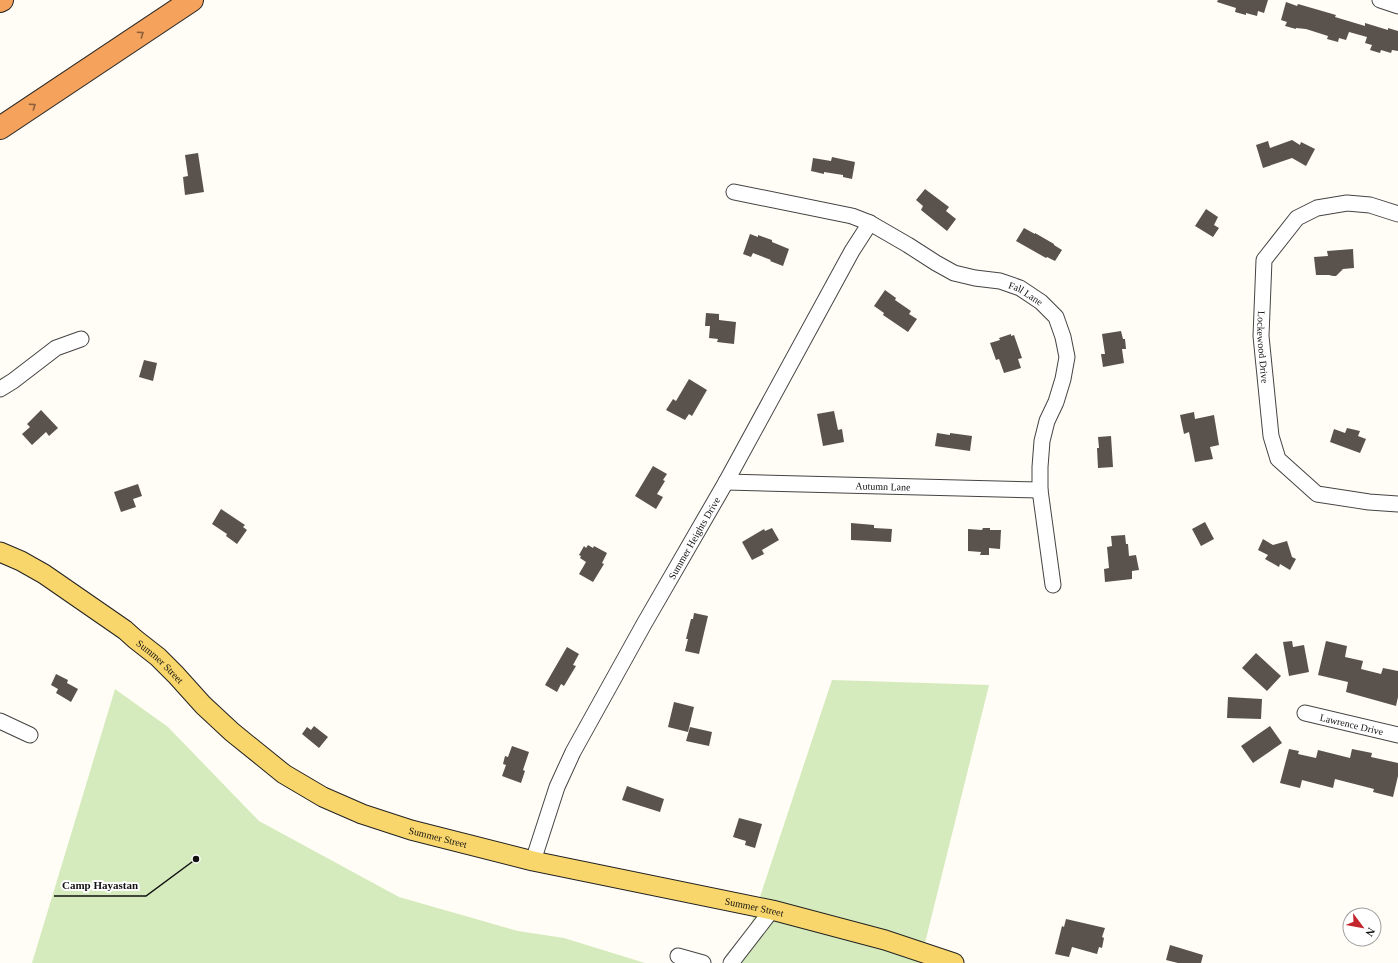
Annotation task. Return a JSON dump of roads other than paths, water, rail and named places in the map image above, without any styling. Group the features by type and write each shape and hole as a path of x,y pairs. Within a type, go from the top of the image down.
{"highway":[{"path":"0,128 192,0"}],"main road":[{"name":"Summer Street","path":"0,552 21,561 44,574 90,604 125,630 158,657 203,705 232,732 284,774 329,800 362,814 411,830 533,861 772,910 885,940 954,963"}],"street":[{"path":"1380,0 1398,6"},
{"name":"Fall Lane","path":"734,192 852,216 870,223 954,273 975,278 1000,281 1020,288 1041,302 1056,317 1063,336 1067,357 1063,379 1056,402 1047,421 1042,441 1040,467 1040,490 1053,585"},
{"name":"Lockewood Drive","path":"1398,214 1370,206 1347,203 1317,208 1296,218 1264,260 1261,336 1272,436 1278,458 1317,494 1369,502 1398,504"},
{"name":"Summer Heights Drive","path":"533,861 557,787 573,752 644,624 726,482 852,251 870,223"},
{"path":"0,389 13,381 56,348 81,339"},
{"name":"Autumn Lane","path":"726,482 1040,490"},
{"name":"Lawrence Drive","path":"1305,713 1398,735"},
{"path":"0,721 30,735"},
{"path":"730,963 772,910"},
{"path":"678,956 703,963"}],"place":[{"name":"Camp Hayastan","path":"196,859"}]}
